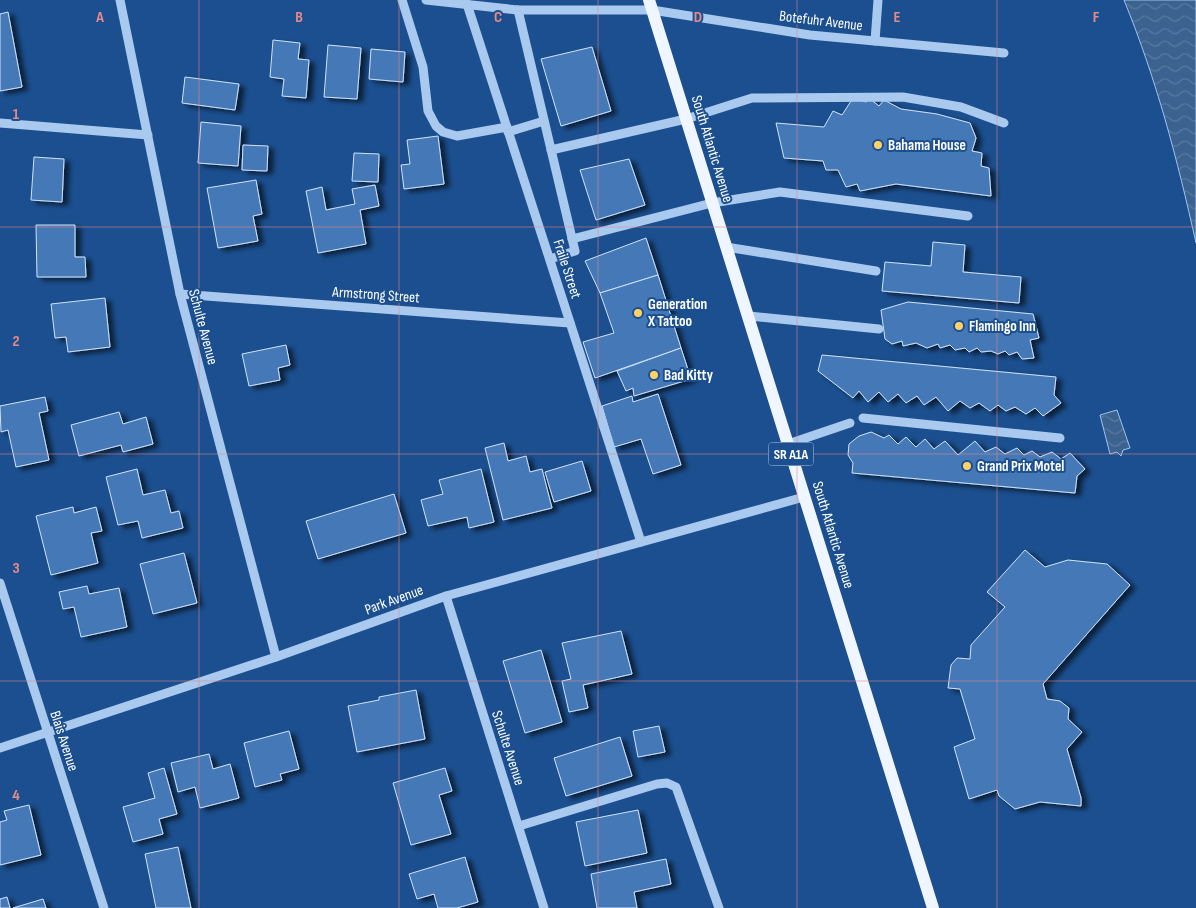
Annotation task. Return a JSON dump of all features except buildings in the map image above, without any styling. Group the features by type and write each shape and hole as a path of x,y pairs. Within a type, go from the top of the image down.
{"main road":[{"name":"South Atlantic Avenue","path":"651,5 933,908"}],"street":[{"name":"Schulte Avenue","path":"120,0 180,294 276,657"},
{"path":"402,0 423,67 428,111 436,126 443,132 457,136 508,130 544,121"},
{"name":"Botefuhr Avenue","path":"426,0 518,10 651,5 810,35 1004,53"},
{"path":"875,41 878,0"},
{"name":"Fraile Street","path":"468,4 641,542"},
{"path":"518,10 575,251 550,259"},
{"path":"551,150 686,119 752,98 903,97 961,107 1004,124"},
{"path":"0,124 148,135"},
{"path":"572,240 712,203 780,192 968,216"},
{"path":"726,247 876,271"},
{"name":"Armstrong Street","path":"180,294 570,323"},
{"path":"749,316 879,329"},
{"path":"863,418 1060,438"},
{"path":"788,444 850,423"},
{"name":"Park Avenue","path":"0,748 276,657 446,596 804,497"},
{"name":"Blais Avenue","path":"0,583 46,733 104,908"},
{"name":"Schulte Avenue","path":"446,596 544,908"},
{"path":"519,826 657,784 672,785 679,791 718,908"}],"water":[{"path":"1124,0 1196,0 1196,243 1165,120 1136,30"},
{"path":"1117,410 1130,448 1123,450 1121,456 1117,452 1110,454 1100,415"}],"place":[{"name":"Bahama House","path":"878,145"},
{"name":"Generation X Tattoo","path":"638,313"},
{"name":"Flamingo Inn","path":"959,326"},
{"name":"Bad Kitty","path":"654,375"},
{"name":"Grand Prix Motel","path":"967,466"}]}
